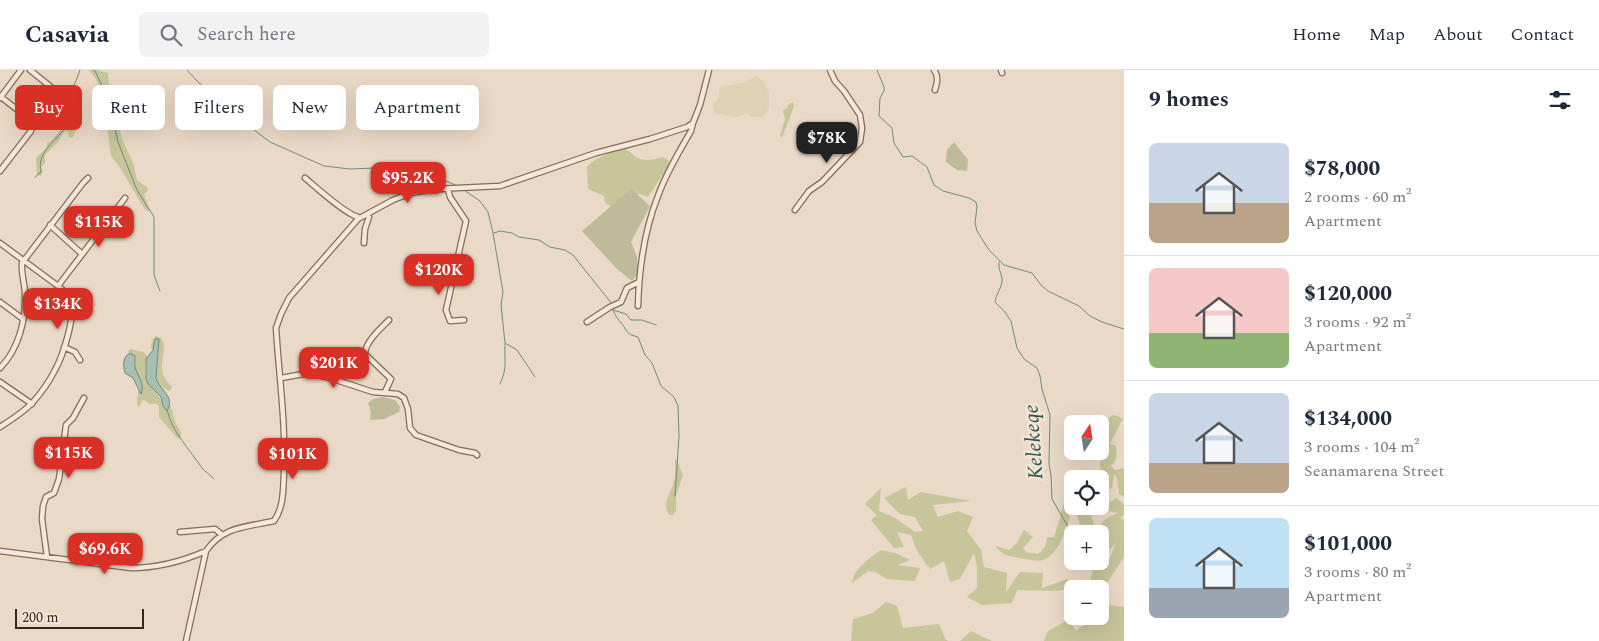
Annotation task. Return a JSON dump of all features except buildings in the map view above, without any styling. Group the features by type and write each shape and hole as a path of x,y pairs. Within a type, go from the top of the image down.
{"street":[{"path":"0,171 31,131 32,126 28,118 1,98 21,70"},
{"path":"30,70 49,85"},
{"path":"638,306 644,246 658,196 691,131 709,70"},
{"path":"795,210 809,191 822,182 860,142 862,128 860,115 835,81 830,70"},
{"path":"934,70 937,73 938,80 935,90"},
{"path":"186,641 206,551 213,540 222,534 236,529 274,521 279,513 283,495 285,442 276,328 289,298 358,220 393,200 411,193 500,186 596,153 687,127 693,123"},
{"path":"0,368 12,354 20,334 25,297 21,266 88,178"},
{"path":"305,178 342,208 353,216 358,217 358,220"},
{"path":"448,189 450,197 466,221 446,310 450,321 464,320"},
{"path":"58,286 125,198"},
{"path":"364,243 365,229 369,218 367,215"},
{"path":"50,226 82,254"},
{"path":"0,243 58,286 67,294 72,306 64,347 56,369 47,385 32,404 0,427"},
{"path":"587,322 621,302 627,288 639,282"},
{"path":"0,302 23,319"},
{"path":"384,392 392,379 365,354 365,349 389,320"},
{"path":"64,347 75,352 80,360"},
{"path":"0,360 5,363"},
{"path":"280,378 308,373 373,392 398,394 404,398 408,409 410,428 416,435 477,455"},
{"path":"0,382 32,404"},
{"path":"47,557 42,519 43,506 46,497 54,492 59,478 66,425 73,418 84,398"},
{"path":"180,532 214,529 222,534"},
{"path":"0,551 113,567 152,568 206,551"}],"shaded area":[{"path":"88,70 108,73 109,85 99,85"},
{"path":"757,76 764,82 769,94 769,108 763,117 751,117 748,113 736,117 714,113 713,104 718,99 720,87 743,83"},
{"path":"793,102 794,106 782,138 780,135 785,119 783,111"},
{"path":"60,130 76,130 72,138 69,137 68,131 64,132 58,142 45,155 45,163 41,167 43,171 41,176 37,175 36,158 47,147 47,143"},
{"path":"108,130 120,130 133,163 137,180 148,188 144,194 150,211 143,207 121,169 111,156"},
{"path":"954,142 968,160 967,171 957,170 946,162 947,150"},
{"path":"625,149 644,160 663,157 669,161 667,168 648,197 640,194 634,195 615,208 605,203 604,196 588,189 587,167 590,163 609,153"},
{"path":"631,189 650,206 631,242 637,257 638,274 632,281 616,268 582,231"},
{"path":"156,336 161,338 163,344 162,367 166,380 172,387 170,391 164,389 158,383 158,358 155,340 153,350 151,348 152,340"},
{"path":"155,339 159,339 156,378 170,401 167,411 163,406 161,397 148,384 146,379 146,359 153,350"},
{"path":"130,349 143,352 147,356 145,371 147,382 159,396 163,406 169,409 170,404 176,424 181,432 181,437 178,439 159,417 159,407 157,404 149,404 143,399 139,407 137,405 138,390 141,393 142,386 135,369 135,357 128,352"},
{"path":"130,353 135,356 135,368 142,385 141,394 133,378 125,373 124,359"},
{"path":"383,397 395,400 400,407 399,412 384,419 370,420 371,413 368,403 373,399"},
{"path":"1113,415 1123,418 1110,444 1115,445 1117,454 1111,466 1115,470 1124,468 1124,497 1119,494 1117,478 1114,474 1112,488 1109,490 1109,470 1101,470 1101,460 1109,460 1109,418"},
{"path":"676,459 683,475 676,496 676,511 673,515 670,515 667,511 666,502 675,478"},
{"path":"906,487 908,500 921,492 971,501 933,505 938,517 958,511 973,517 967,531 981,550 984,567 1007,573 1006,592 1020,572 1043,573 1042,588 1064,580 1064,590 1017,590 1012,603 982,605 967,597 977,588 977,567 974,553 960,579 950,582 944,561 930,569 917,551 911,535 897,532 904,547 894,548 871,520 877,515 865,504 881,488 879,511 895,518 915,532 923,531 915,517 900,514 884,498"},
{"path":"1116,498 1124,504 1124,515 1120,518 1124,520 1124,557 1109,580 1090,580 1093,570 1109,570 1109,561 1116,543 1109,550 1109,525 1100,525 1105,519 1118,513 1109,511 1109,501 1111,502"},
{"path":"1063,504 1064,515 1069,515 1070,517 1067,525 1064,525 1061,542 1049,557 1043,560 1037,561 1008,556 995,546 1009,550 1017,543 1024,530 1033,537 1023,548 1026,552 1038,554 1045,547 1047,537 1054,537"},
{"path":"1077,515 1091,515 1094,525 1080,525"},
{"path":"881,550 898,554 910,560 897,565 920,568 915,581 887,579 875,572 868,571 852,583 859,568"},
{"path":"886,602 897,606 903,628 939,624 948,641 851,641 853,619 873,613"},
{"path":"1109,605 1124,607 1124,641 1044,641 1047,632 1064,622 1064,625 1072,625 1076,631 1083,625 1109,625"},
{"path":"971,631 992,641 960,641"}],"waterway":[{"path":"35,177 41,172 40,165 45,152 68,124 67,98 80,70"},
{"path":"93,70 109,101 118,142 137,190 154,217 154,275 160,291"},
{"path":"187,70 233,114 270,142 324,166 350,169 399,167 418,170 458,186"},
{"name":"Kelekeqe","path":"877,70 884,87 880,98 879,116 892,128 894,143 903,157 912,156 927,167 934,185 943,191 969,198 976,202 975,223 977,231 989,250 1004,265 1032,273 1048,291 1079,306 1090,316 1124,329"},
{"path":"464,190 480,201 488,212 503,292 501,305 505,343 517,350 535,377"},
{"path":"494,233 500,231 512,233 519,237 539,240 550,247 565,250 573,255 612,304"},
{"name":"Kelekeqe","path":"999,262 1002,282 995,302 1011,321 1017,348 1024,359 1037,368 1040,376 1050,415 1049,464 1052,499 1067,525"},
{"path":"613,310 628,332 638,337 645,355 652,363 661,386 674,397 678,406 679,436 675,496"},
{"path":"613,310 626,314 631,320 642,320 656,325"},
{"path":"500,384 505,368 505,344"},
{"path":"167,410 169,418 182,441 202,468 214,479"}]}
